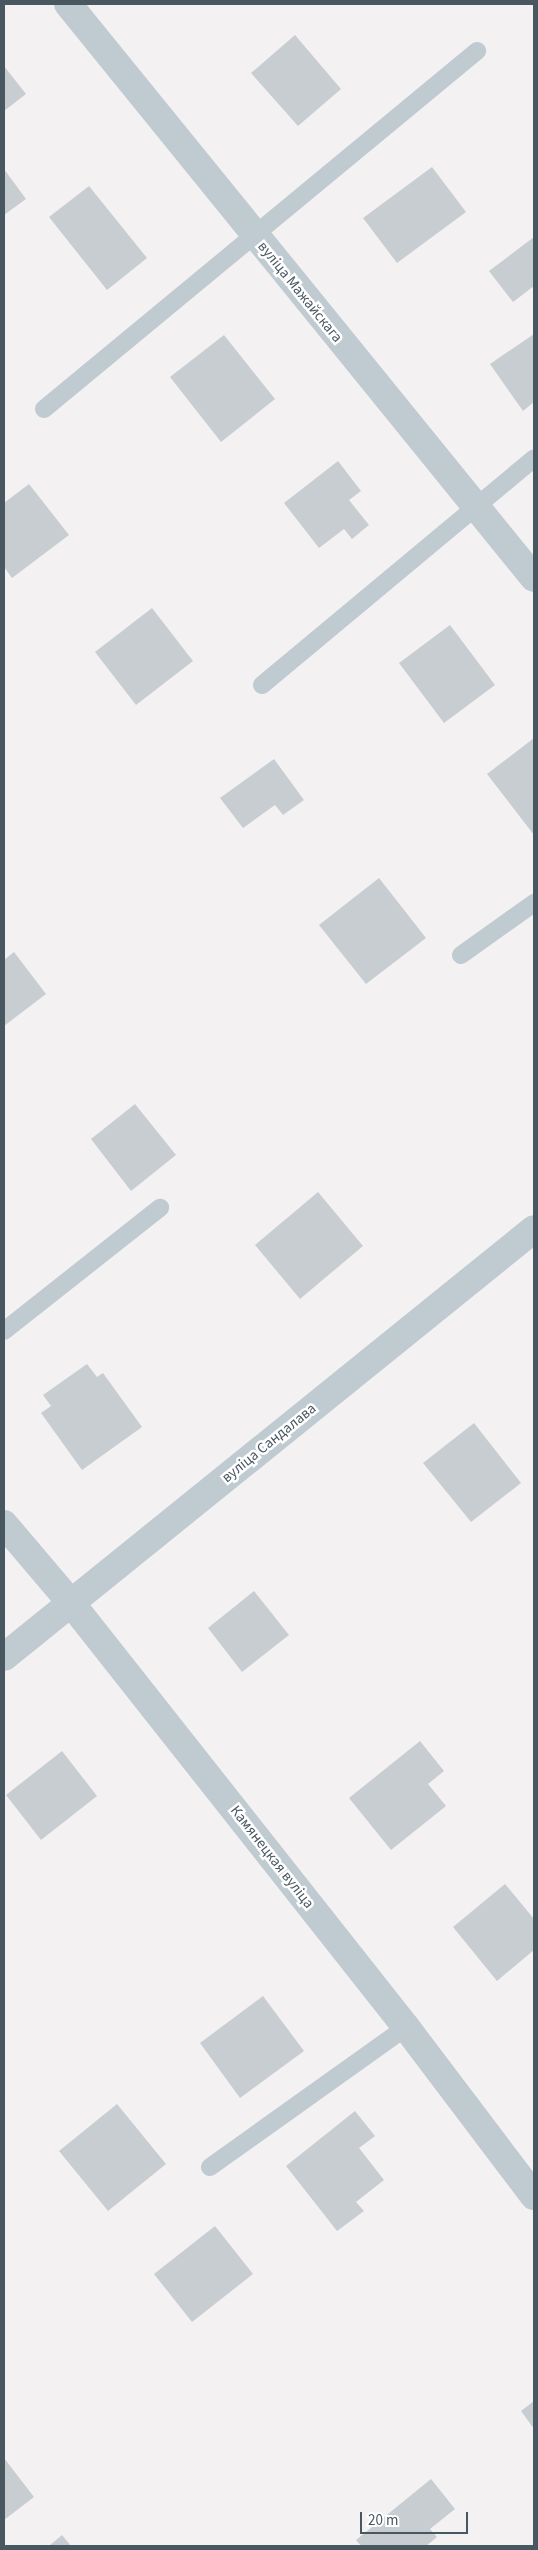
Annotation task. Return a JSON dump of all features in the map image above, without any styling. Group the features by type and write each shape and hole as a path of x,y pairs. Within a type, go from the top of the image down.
{"street":[{"name":"вуліца Мажайскага","path":"68,4 534,578"},
{"name":"вуліца Сандалава","path":"4,1658 534,1229"},
{"name":"Камянецкая вуліца","path":"4,1524 72,1603 406,2027 534,2196"}],"lane":[{"path":"44,409 477,52"},
{"path":"262,685 534,458"},
{"path":"461,955 534,903"},
{"path":"4,1330 160,1208"},
{"path":"210,2167 406,2027"}],"building":[{"path":"295,35 341,89 298,126 251,73"},
{"path":"4,66 26,94 4,111"},
{"path":"432,167 466,212 397,263 363,218"},
{"path":"4,169 26,199 4,215"},
{"path":"89,186 147,258 107,290 49,217"},
{"path":"534,237 534,286 513,302 489,271"},
{"path":"534,334 534,402 523,411 490,364"},
{"path":"224,335 275,399 221,442 170,377"},
{"path":"338,461 361,491 349,500 369,525 352,539 344,529 319,548 284,503"},
{"path":"29,484 69,535 12,578 4,567 4,503"},
{"path":"152,608 193,661 136,705 95,652"},
{"path":"450,625 495,685 444,723 399,663"},
{"path":"534,738 534,835 487,774"},
{"path":"274,759 304,800 283,815 275,805 243,828 220,798"},
{"path":"379,878 426,938 366,984 319,925"},
{"path":"14,952 46,994 4,1026 4,960"},
{"path":"135,1104 176,1155 131,1191 91,1139"},
{"path":"318,1192 363,1246 300,1299 255,1245"},
{"path":"87,1364 97,1377 103,1373 142,1427 82,1470 41,1413 51,1406 43,1395"},
{"path":"474,1423 521,1483 471,1522 423,1463"},
{"path":"254,1591 289,1635 242,1672 208,1628"},
{"path":"420,1741 444,1771 428,1784 446,1806 391,1850 349,1798"},
{"path":"62,1751 97,1796 41,1840 6,1795"},
{"path":"505,1884 534,1919 534,1950 497,1981 453,1927"},
{"path":"263,1996 304,2051 240,2098 200,2043"},
{"path":"117,2104 166,2164 108,2211 59,2151"},
{"path":"355,2111 375,2136 359,2148 384,2180 356,2202 364,2211 337,2231 286,2166"},
{"path":"215,2226 253,2274 192,2322 154,2274"},
{"path":"534,2401 534,2429 521,2411"},
{"path":"4,2458 34,2497 4,2520"},
{"path":"431,2479 455,2509 430,2529 437,2537 426,2546 361,2546 356,2540"},
{"path":"62,2535 71,2546 49,2546"}]}
